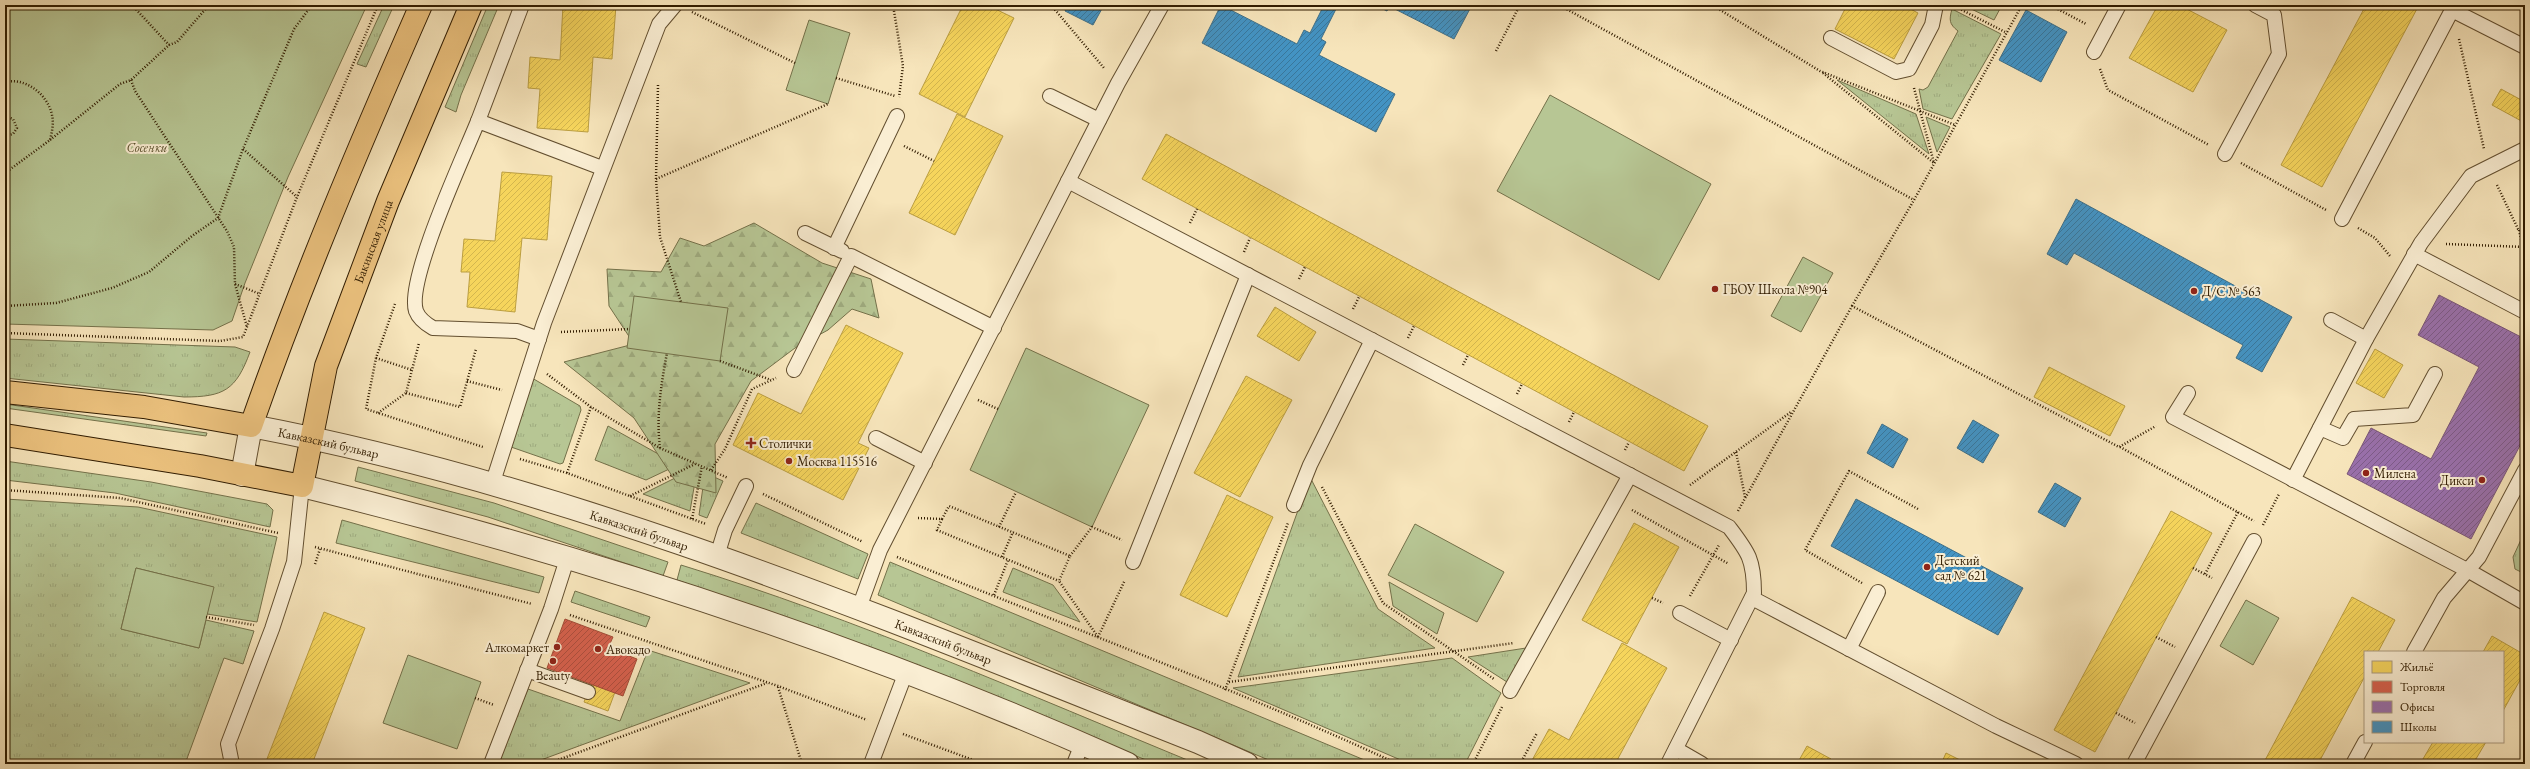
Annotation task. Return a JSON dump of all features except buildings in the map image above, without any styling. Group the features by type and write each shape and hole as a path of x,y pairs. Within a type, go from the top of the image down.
{"main road":[{"path":"251,426 285,328 326,226 421,5"},
{"name":"Бакинская улица","path":"302,486 326,366 388,201 471,5"},
{"name":"Кавказский бульвар","path":"5,392 144,407 251,426"},
{"path":"5,435 302,486"}],"street":[{"name":"Кавказский бульвар","path":"251,426 312,437 394,457 492,485 717,556 859,608 1198,742 1247,764"},
{"path":"242,475 251,426"},
{"path":"302,486 455,524 568,556 804,635 906,672 1128,764"}],"lane":[{"path":"522,5 478,121 426,249 416,298 416,311 425,323 433,328 517,331 540,335"},
{"path":"859,608 880,550 1118,83 1162,5"},
{"path":"1831,38 1896,72 1909,69 1932,25 1936,5"},
{"path":"2094,52 2119,5"},
{"path":"2225,154 2279,54 2274,15 2256,5"},
{"path":"492,485 540,335 602,168 659,24 680,7"},
{"path":"2342,219 2452,10 2525,47"},
{"path":"1050,96 1099,120"},
{"path":"834,248 897,116"},
{"path":"478,121 602,168"},
{"path":"2291,479 2320,428 2366,339 2418,248 2471,176 2525,149"},
{"path":"1068,181 1729,527 1748,552 1754,577 1754,592 1668,764"},
{"path":"805,233 994,328"},
{"path":"2418,248 2525,312"},
{"path":"794,370 851,256"},
{"path":"1133,562 1248,275"},
{"path":"2331,320 2366,339"},
{"path":"1294,505 1310,465 1372,340"},
{"path":"2320,428 2343,438 2354,419 2413,415 2435,374"},
{"path":"2188,392 2173,417 2469,571 2525,603"},
{"path":"876,438 925,463"},
{"path":"2415,651 2444,598 2479,558 2525,470"},
{"path":"1510,691 1630,475"},
{"path":"232,764 228,744 272,629 294,562 302,486"},
{"path":"717,556 725,530 746,486"},
{"path":"2134,764 2254,541"},
{"path":"491,764 550,609 568,556"},
{"path":"1849,649 1878,592"},
{"path":"1752,598 1996,726 2076,764"},
{"path":"1680,613 1730,640"},
{"path":"527,670 588,692"},
{"path":"871,764 906,672"},
{"path":"2353,764 2364,743"},
{"path":"1074,764 1082,744"},
{"path":"1676,749 1702,764"}],"path":[{"path":"132,5 169,45"},
{"path":"5,173 50,140 120,84 131,80 169,45 177,42 209,5"},
{"path":"5,306 56,303 112,288 149,272 192,236 218,218 243,149 294,29 312,5"},
{"path":"5,333 220,341 244,337 297,197 378,5"},
{"path":"893,5 903,66 897,116"},
{"path":"1051,5 1118,83"},
{"path":"1496,51 1520,5"},
{"path":"1559,5 1914,200"},
{"path":"1712,5 1820,71 1934,163"},
{"path":"1952,5 2007,33"},
{"path":"1652,598 1680,613 1852,306 1914,200 2022,5"},
{"path":"680,7 795,64"},
{"path":"2452,10 2488,167 2518,230 2524,247 2525,257"},
{"path":"1909,69 1934,163"},
{"path":"1820,71 1955,125"},
{"path":"658,78 656,179 660,237 682,302"},
{"path":"836,78 899,98"},
{"path":"131,80 135,91 218,218 234,246 235,284 247,328"},
{"path":"5,136 13,134 17,128 16,121 6,116 7,81 21,82 32,87 49,104 52,116 50,140"},
{"path":"656,179 828,104"},
{"path":"886,138 934,161"},
{"path":"243,149 297,197"},
{"path":"5,167 10,170"},
{"path":"2518,230 2525,233"},
{"path":"2418,248 2524,247"},
{"path":"235,284 260,294"},
{"path":"1852,306 2119,447 2262,525"},
{"path":"378,413 406,393 425,323"},
{"path":"406,393 460,408 482,330"},
{"path":"540,335 630,330"},
{"path":"660,448 658,430 660,390 667,354"},
{"path":"376,358 412,370"},
{"path":"720,361 771,381"},
{"path":"531,362 591,407 660,448 746,486 880,550 1098,637 1398,764"},
{"path":"711,470 725,449 752,390 794,370"},
{"path":"467,381 520,395"},
{"path":"567,473 591,407"},
{"path":"1673,498 1793,411"},
{"path":"2119,447 2173,417"},
{"path":"1736,452 1745,498"},
{"path":"630,496 695,464"},
{"path":"1310,465 1383,603 1510,691 1473,764"},
{"path":"692,519 702,466"},
{"path":"1878,592 1805,550 1849,471 1918,509"},
{"path":"2254,541 2262,525 2291,479"},
{"path":"5,490 120,498 276,532 320,549 550,609 778,686 984,764"},
{"path":"999,527 1016,492"},
{"path":"1616,501 1754,577"},
{"path":"1225,690 1294,505"},
{"path":"1070,556 949,506 937,530 1059,581 1098,637"},
{"path":"2205,574 2238,512"},
{"path":"915,525 918,518 942,519"},
{"path":"1059,581 1070,556 1092,527 1128,542"},
{"path":"1002,557 1013,532"},
{"path":"899,558 902,551"},
{"path":"994,596 1008,560"},
{"path":"1098,637 1133,562"},
{"path":"206,616 272,629"},
{"path":"1229,682 1538,640"},
{"path":"547,764 768,683"},
{"path":"778,686 802,764"},
{"path":"1520,764 1537,732"}],"green space":[{"name":"Сосенки","path":"5,5 367,5 288,177 245,283 232,321 213,330 5,324"},
{"path":"384,5 394,5 366,67 357,64"},
{"path":"488,5 499,5 461,95 456,112 445,107"},
{"path":"1963,5 2002,5 1994,20"},
{"path":"1952,9 2001,34 1952,119 1923,109 1919,89 1923,90 1928,87 1958,31 1950,22"},
{"path":"809,20 850,33 828,104 786,90"},
{"path":"1837,80 1916,114 1929,154"},
{"path":"1550,95 1711,184 1659,280 1497,191"},
{"path":"1926,117 1950,127 1937,152"},
{"path":"754,223 822,263 871,279 879,318 852,309 828,330 795,348 751,381 715,444 716,493 676,482 634,418 564,362 634,344 609,306 607,269 661,272 680,238 704,246"},
{"path":"1803,257 1833,273 1801,332 1771,316"},
{"path":"634,296 728,308 720,361 627,348"},
{"path":"5,339 235,347 250,352 239,375 234,383 227,389 219,393 209,395 184,397 5,378"},
{"path":"1026,348 1149,405 1092,527 970,470"},
{"path":"532,378 580,406 581,410 563,463 560,464 511,447"},
{"path":"5,404 207,433 206,436 5,408"},
{"path":"608,426 662,456 682,463 646,480 595,460"},
{"path":"5,461 151,482 267,504 273,510 270,527 115,493 5,480"},
{"path":"358,467 494,503 668,562 663,576 488,517 355,481"},
{"path":"693,469 697,470 690,511 643,494"},
{"path":"705,473 723,481 707,518 699,515"},
{"path":"1310,477 1378,609 1435,648 1238,677"},
{"path":"5,499 138,507 277,537 257,622 207,614 213,587 136,568 121,629 199,648 206,620 254,631 243,664 224,658 185,764 5,764"},
{"path":"756,503 868,554 858,579 741,533"},
{"path":"342,520 544,577 539,593 336,543"},
{"path":"1415,524 1504,572 1477,622 1388,575"},
{"path":"2525,531 2525,574 2515,569 2513,557"},
{"path":"890,562 1374,764 1278,764 878,595"},
{"path":"681,565 747,586 877,633 1197,764 1156,764 838,636 677,580"},
{"path":"136,568 214,587 199,648 121,629"},
{"path":"1013,568 1053,585 1080,622 1003,592"},
{"path":"1389,582 1444,613 1437,634 1393,606"},
{"path":"575,591 650,617 646,627 571,602"},
{"path":"2246,600 2279,618 2253,665 2220,646"},
{"path":"1526,648 1507,682 1468,657"},
{"path":"648,650 750,683 530,764 497,764 528,689 620,721"},
{"path":"408,655 481,682 457,749 383,723"},
{"path":"1452,658 1501,693 1465,764 1410,764 1233,688"}],"place":[{"name":"ГБОУ Школа №904","path":"1715,289"},
{"name":"Д/C № 563","path":"2194,291"},
{"name":"Столички","path":"751,443"},
{"name":"Москва 115516","path":"789,461"},
{"name":"Милена","path":"2366,473"},
{"name":"Дикси","path":"2482,480"},
{"name":"Детский сад № 621","path":"1927,567"},
{"name":"Алкомаркет","path":"557,647"},
{"name":"Авокадо","path":"598,649"},
{"name":"Beauty","path":"553,661"}]}
